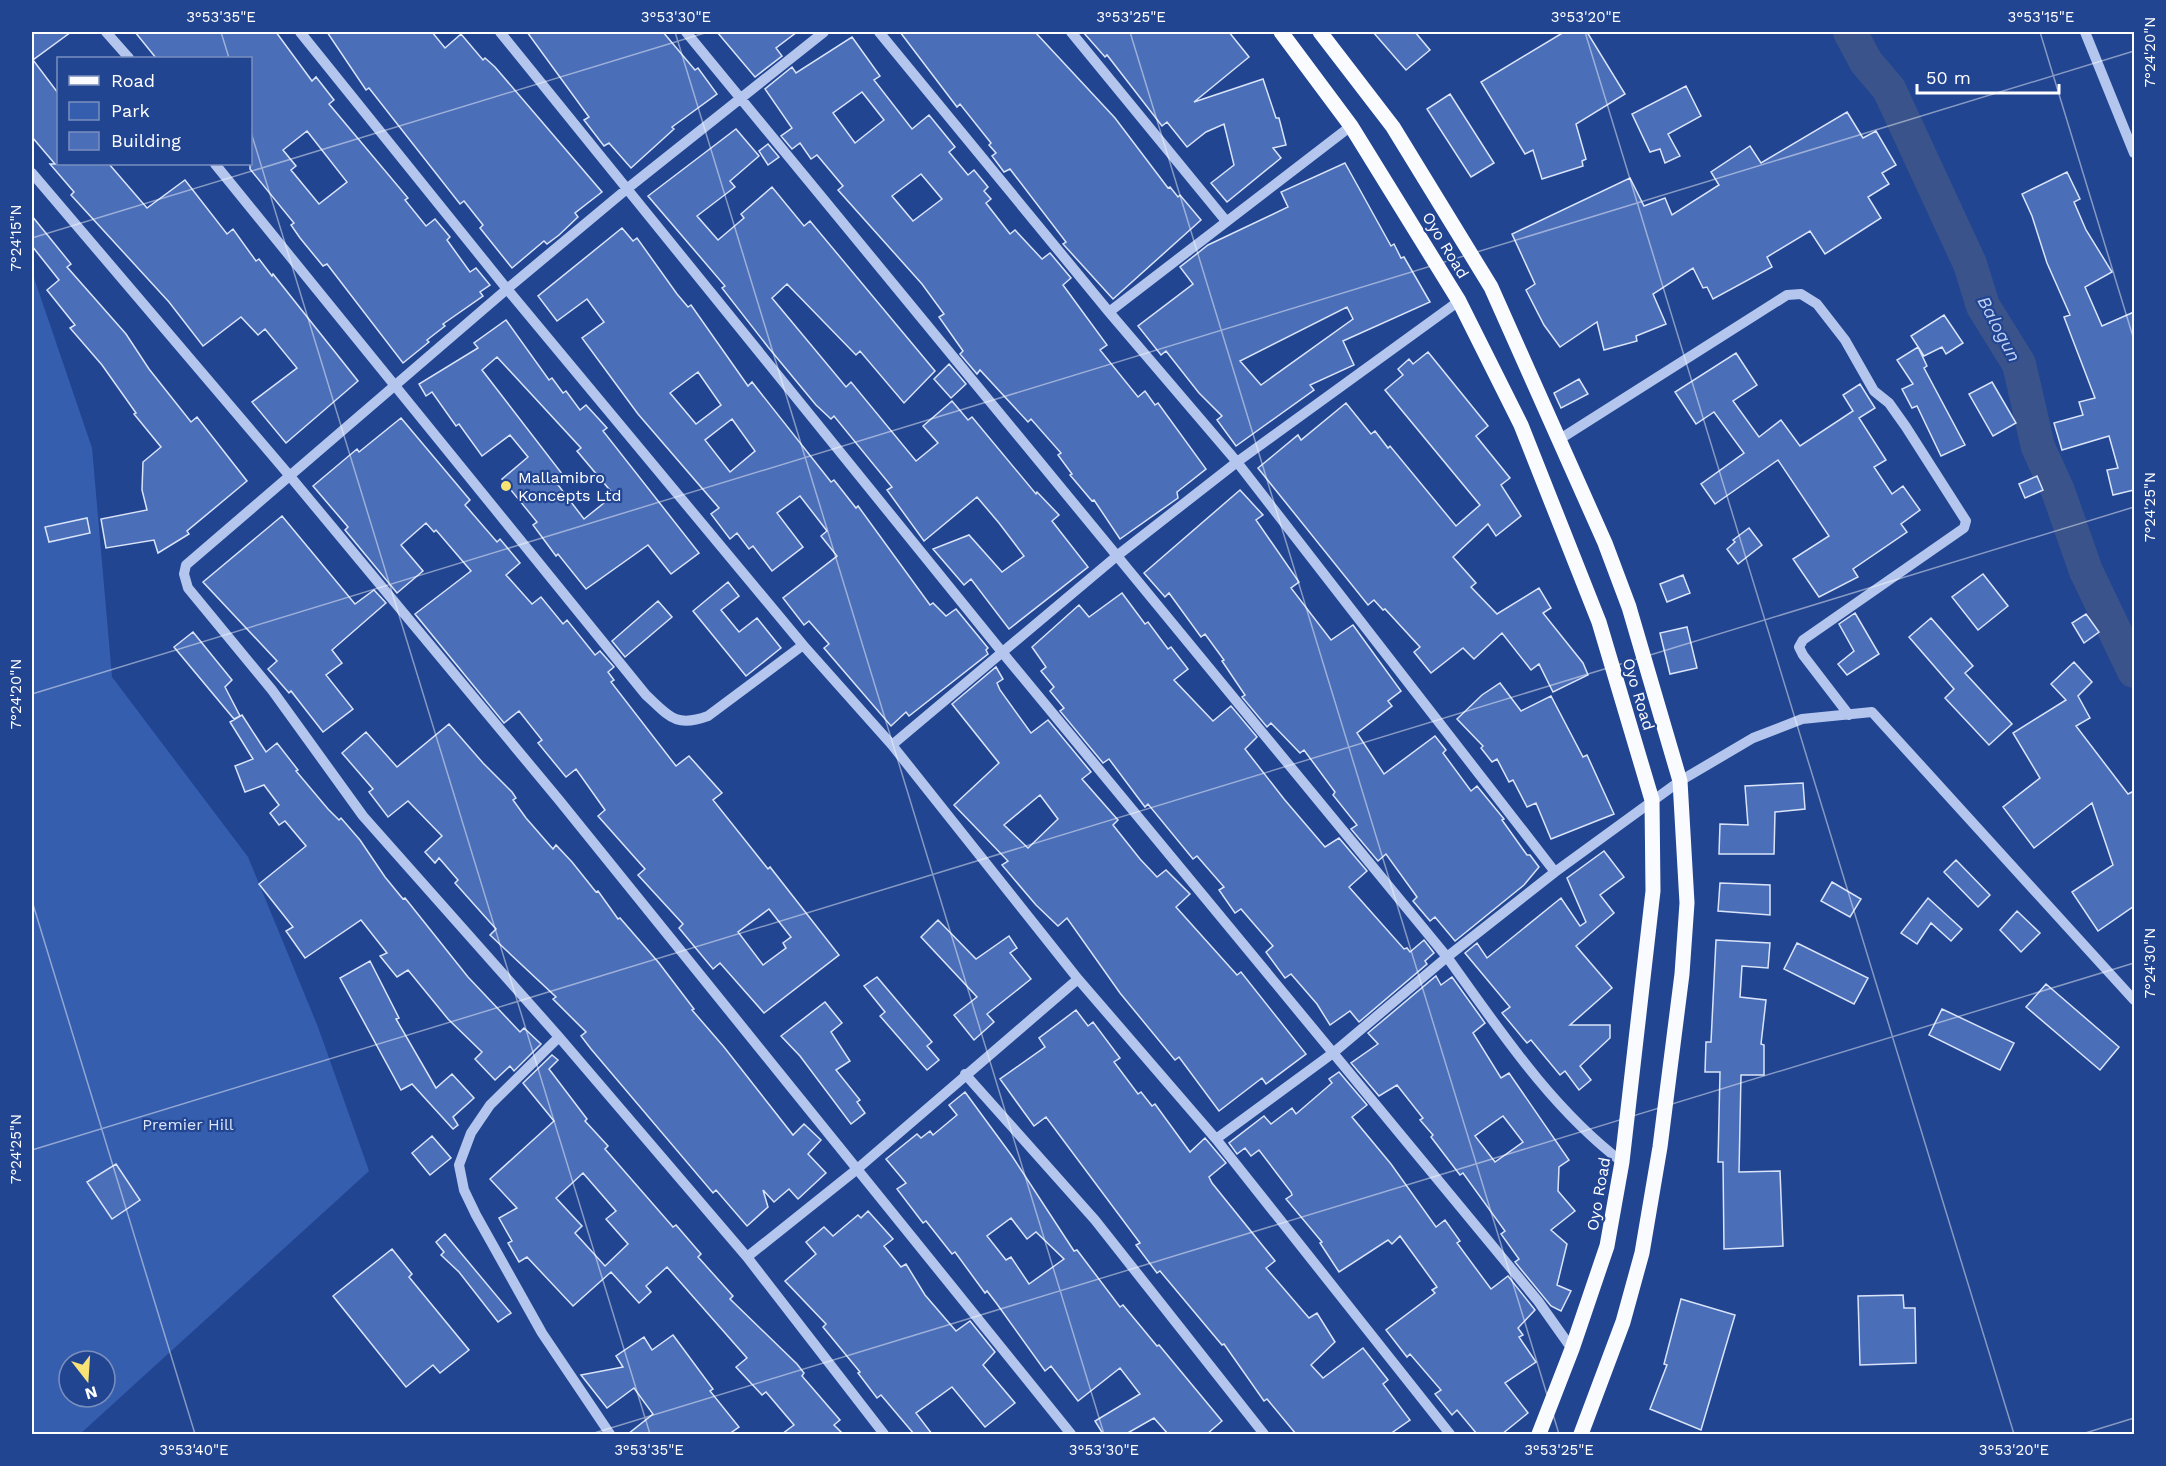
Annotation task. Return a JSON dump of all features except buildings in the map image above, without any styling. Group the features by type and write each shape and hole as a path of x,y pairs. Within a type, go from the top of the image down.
{"main road":[{"name":"Oyo Road","path":"1281,32 1351,126 1459,301 1521,425 1599,622 1652,800 1653,891 1622,1162 1606,1246 1572,1349 1539,1434"},
{"name":"Oyo Road","path":"1320,32 1393,127 1491,287 1605,543 1629,607 1680,781 1687,903 1682,974 1660,1147 1642,1253 1623,1322 1581,1434"}],"street":[{"path":"106,32 128,57"},
{"path":"300,32 507,289 803,645 892,745 1078,979 1216,1139 1450,1434"},
{"path":"500,32 1002,652 1538,1302 1572,1349"},
{"path":"686,32 1119,555 1447,957 1507,1040 1570,1117 1622,1162"},
{"path":"824,32 628,188 396,383 186,565 184,574 188,588 272,690 363,816 559,1037 747,1257 884,1434"},
{"path":"879,32 1109,312 1237,462 1555,872"},
{"path":"1071,32 1226,221"},
{"path":"2085,32 2134,153"},
{"path":"1109,312 1351,126"},
{"path":"216,165 396,383 646,695 674,720 692,722 708,716 803,645"},
{"path":"32,173 289,475 559,800 1071,1434"},
{"path":"1560,439 1787,295 1801,294 1817,304 1845,340 1874,391 1889,403 1906,427 1966,521 1964,528 1803,640 1799,647 1803,655 1849,715"},
{"path":"892,745 1119,555 1237,462 1459,301"},
{"path":"1216,1139 1333,1053 1447,957 1555,872 1652,800 1680,781 1763,734 1802,719 1872,712 2134,1000"},
{"path":"747,1257 856,1170 1078,979"},
{"path":"559,1037 490,1105 471,1133 459,1165 464,1190 476,1215 542,1334 610,1434"},
{"path":"965,1074 1095,1220 1264,1434"}],"green space":[{"name":"Premier Hill","path":"32,272 92,448 112,677 248,857 318,1027 369,1171 117,1400 117,1349 57,1349 57,1409 107,1409 80,1434 32,1434"}],"waterway":[{"name":"Balogun","path":"1850,32 1866,62 1889,89 1970,264 1983,306 2019,364 2038,447 2058,491 2086,571 2134,671"}],"place":[{"name":"Mallamibro Koncepts Ltd","path":"506,486"}]}
